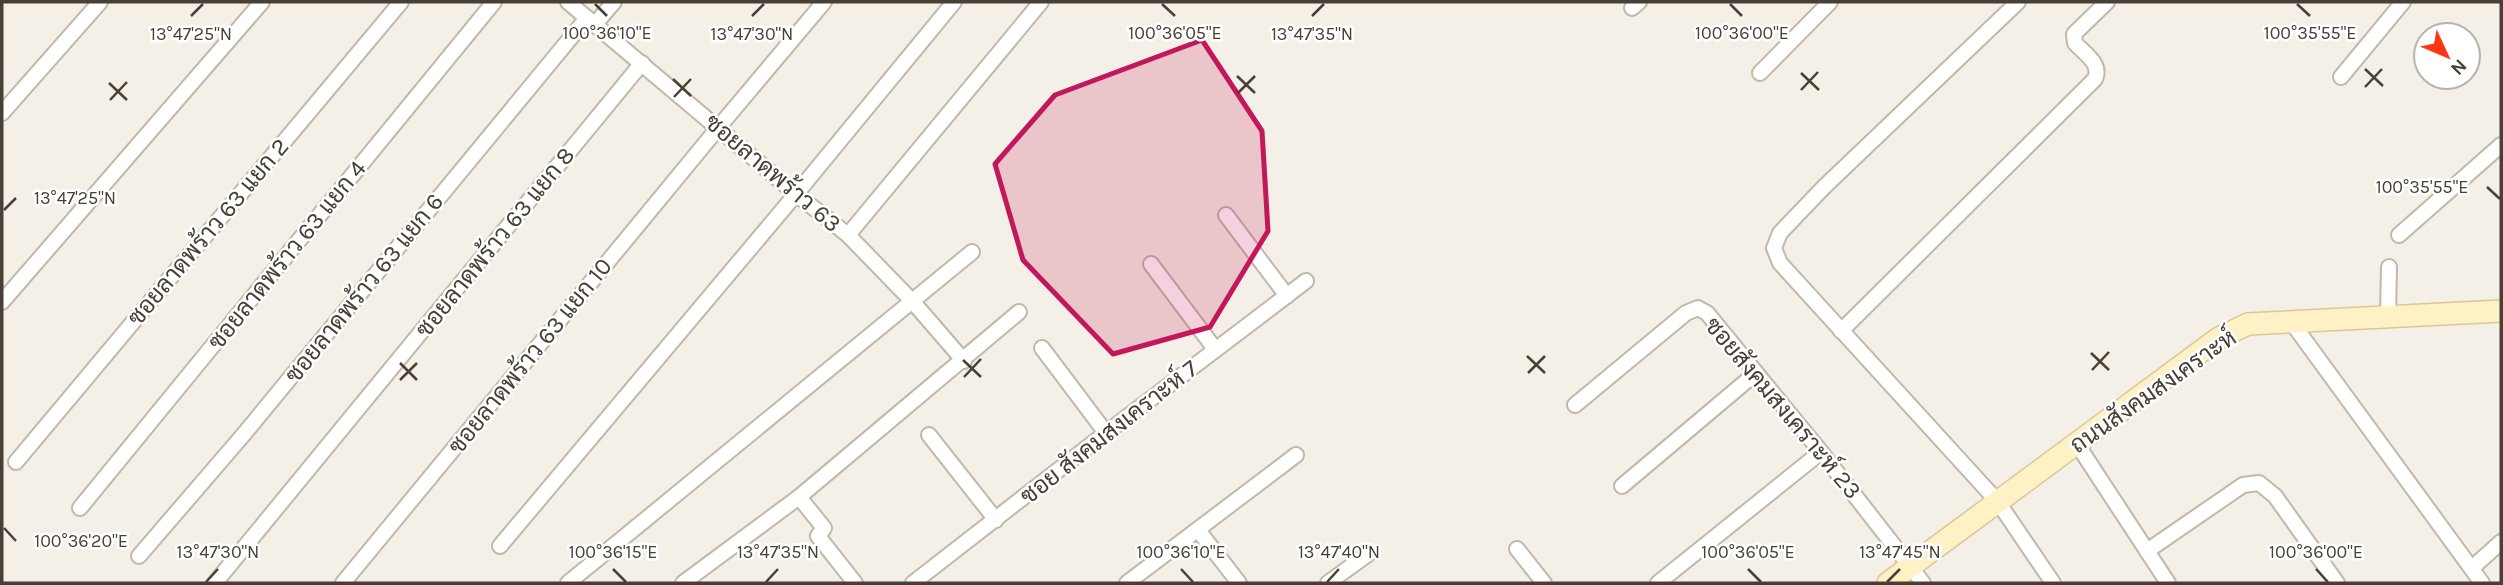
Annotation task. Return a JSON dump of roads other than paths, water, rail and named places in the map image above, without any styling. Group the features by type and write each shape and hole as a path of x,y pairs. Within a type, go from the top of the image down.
{"main road":[{"name":"ถนนสังคมสงเคราะห์","path":"1888,583 1917,575 1998,502 2219,338 2248,324 2501,311"}],"street":[{"path":"2,113 100,2"},
{"path":"2,302 262,2"},
{"name":"ซอยลาดพร้าว 63 แยก 2","path":"16,462 401,2"},
{"name":"ซอยลาดพร้าว 63 แยก 4","path":"80,509 495,2"},
{"name":"ซอยลาดพร้าว 63","path":"568,2 848,235 964,360"},
{"name":"ซอยลาดพร้าว 63 แยก 6","path":"139,556 591,21 614,2"},
{"name":"ซอยลาดพร้าว 63 แยก 10","path":"343,583 824,2"},
{"path":"499,546 954,2"},
{"path":"848,235 1041,2"},
{"path":"1760,74 1830,2"},
{"path":"2018,2 1824,187 1780,233 1774,248 1780,263 1998,502 2053,583"},
{"path":"1841,331 2095,79 2097,65 2075,43 2074,34 2107,2"},
{"path":"2341,77 2403,2"},
{"name":"ซอยลาดพร้าว 63 แยก 8","path":"215,583 642,63"},
{"path":"2399,235 2501,145"},
{"path":"1226,215 1287,296"},
{"path":"568,583 972,253"},
{"path":"1151,264 1215,349"},
{"path":"2388,316 2389,267"},
{"name":"ซอย สังคมสงเคราะห์ 7","path":"913,583 1306,281"},
{"name":"ซอยสังคมสงเคราะห์ 23","path":"1575,405 1686,313 1699,308 1707,313 1821,452 1917,575"},
{"path":"683,583 799,497 1019,312"},
{"path":"2290,320 2483,583"},
{"path":"1042,348 1106,433"},
{"path":"1622,486 1756,373"},
{"path":"929,435 996,520"},
{"path":"2077,444 2168,583"},
{"path":"1658,583 1821,452"},
{"path":"1127,583 1296,454"},
{"path":"2147,551 2243,485 2259,483 2276,496 2337,583"},
{"path":"799,497 824,528 818,536 855,583"},
{"path":"1198,530 1239,583"},
{"path":"2472,568 2501,542"},
{"path":"1517,549 1544,583"},
{"path":"1328,583 1368,554"}]}
